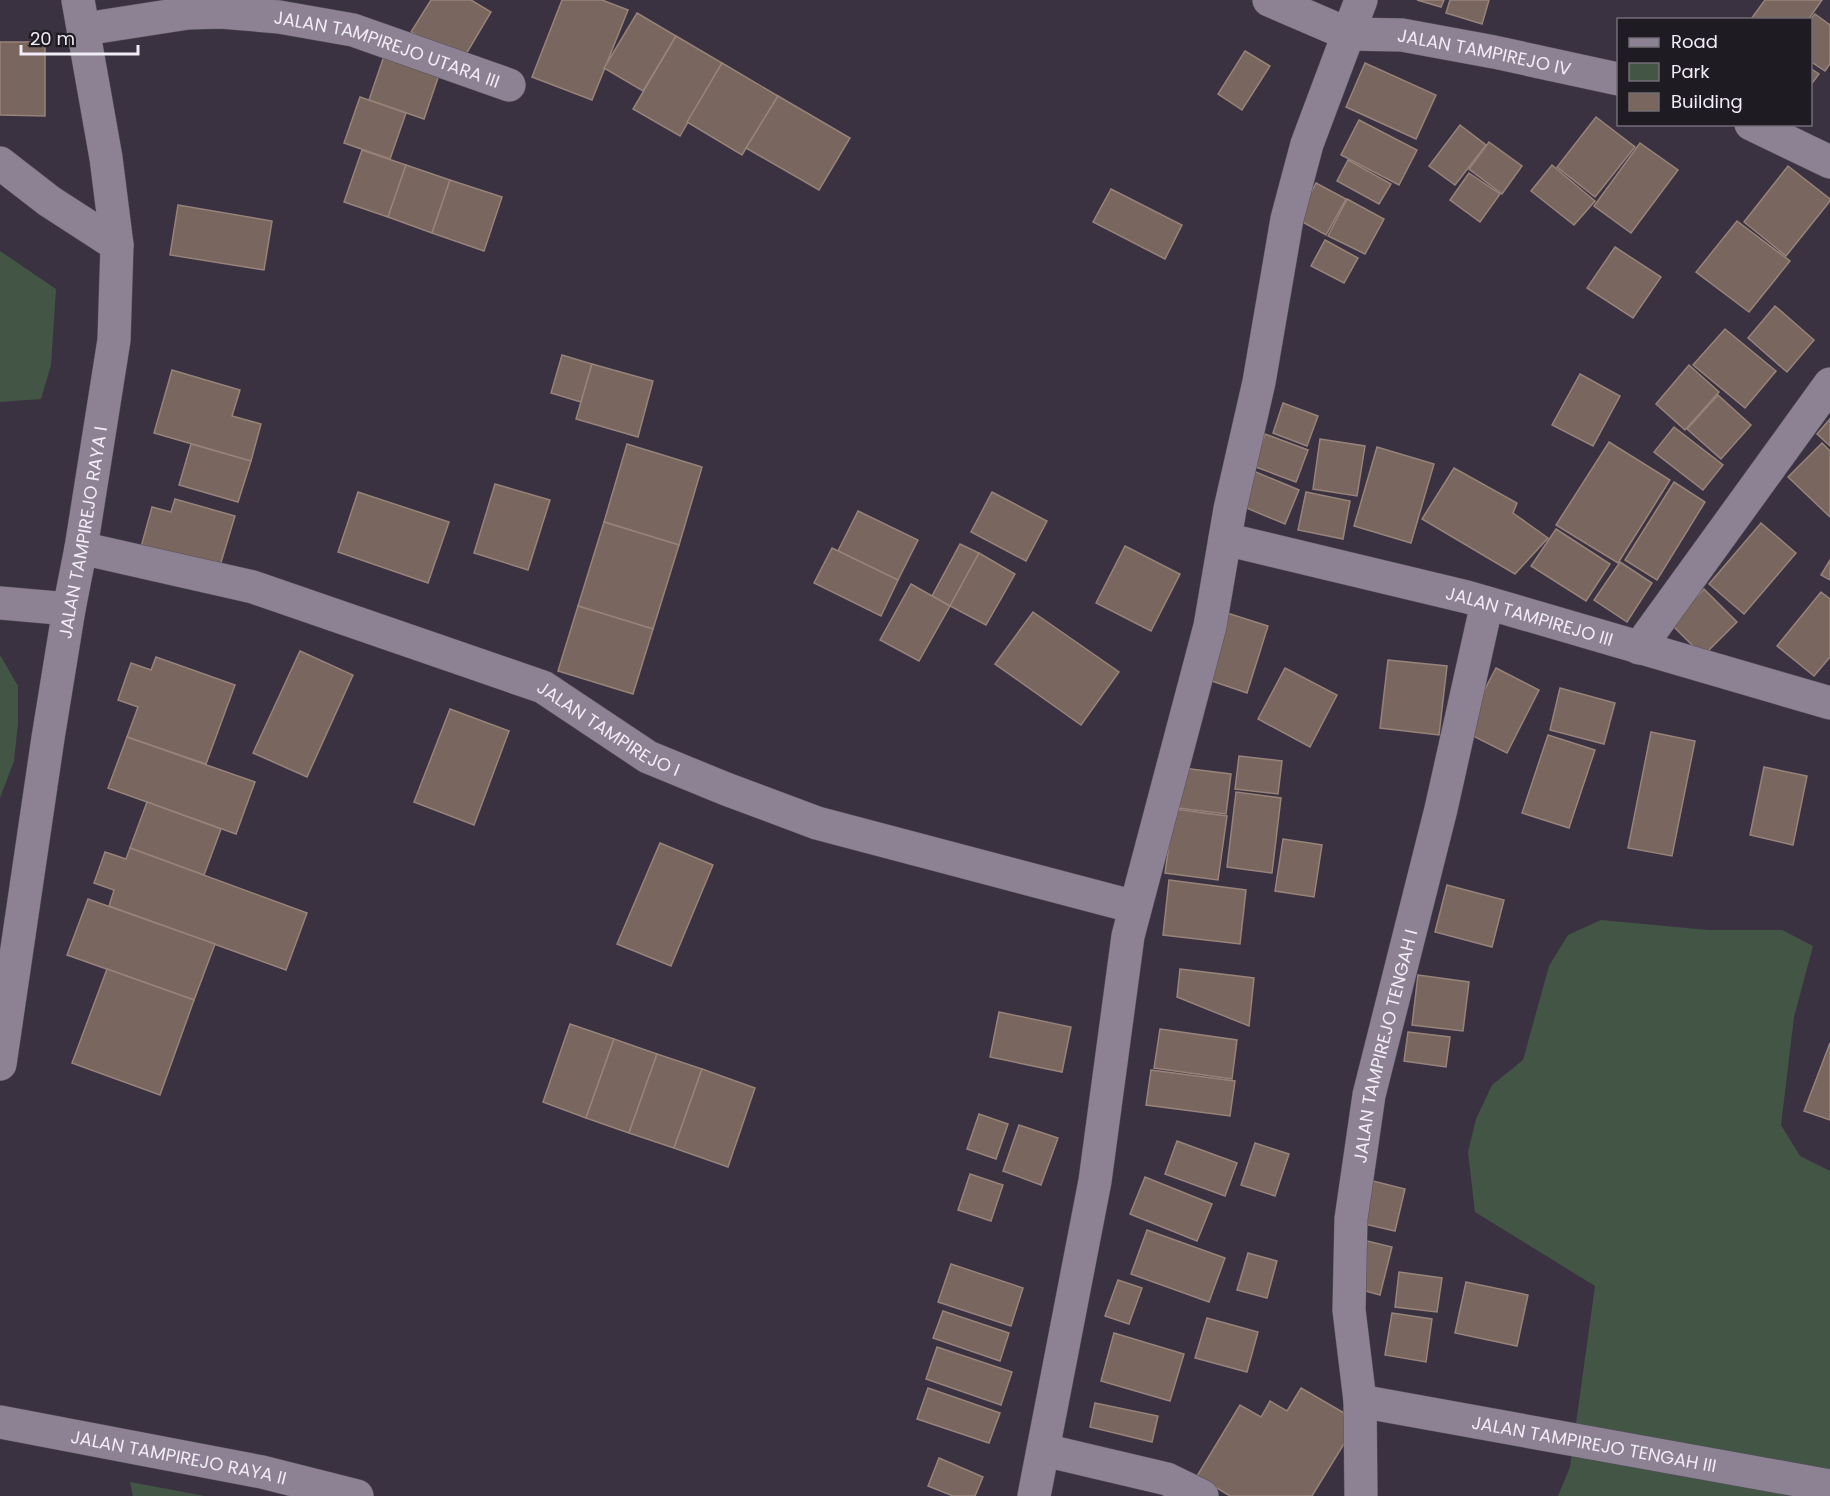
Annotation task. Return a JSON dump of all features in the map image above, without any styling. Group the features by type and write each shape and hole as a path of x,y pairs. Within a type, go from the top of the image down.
{"street":[{"path":"1269,0 1348,34"},
{"path":"1034,1496 1095,1182 1128,936 1210,626 1230,509 1259,382 1287,219 1307,144 1361,0"},
{"name":"JALAN TAMPIREJO UTARA III","path":"81,15 221,12 279,17 353,30 509,85"},
{"name":"JALAN TAMPIREJO RAYA I","path":"0,1064 69,609 114,340 117,245 106,158 81,15"},
{"name":"JALAN TAMPIREJO IV","path":"1348,34 1402,34 1617,79"},
{"path":"1756,126 1828,156"},
{"path":"0,163 49,201 117,245"},
{"path":"1639,648 1830,384"},
{"name":"JALAN TAMPIREJO III","path":"1225,539 1487,603 1830,703"},
{"name":"JALAN TAMPIREJO I","path":"81,548 253,587 543,687 648,757 817,823 1136,907"},
{"path":"0,603 69,609"},
{"name":"JALAN TAMPIREJO TENGAH I","path":"1361,1496 1360,1401 1349,1310 1351,1220 1369,1095 1441,809 1487,603"},
{"name":"JALAN TAMPIREJO TENGAH III","path":"1360,1401 1830,1486"},
{"name":"JALAN TAMPIREJO RAYA II","path":"0,1422 262,1472 357,1496"},
{"path":"1044,1450 1167,1479 1202,1496"}],"green space":[{"path":"0,251 56,289 51,365 41,399 0,402"},
{"path":"0,655 18,686 18,723 14,761 0,798"},
{"path":"1601,920 1708,930 1782,930 1813,946 1794,1017 1781,1125 1800,1156 1830,1171 1830,1496 1558,1496 1570,1467 1595,1286 1475,1212 1468,1152 1476,1119 1492,1085 1523,1060 1549,966 1568,935"},
{"path":"130,1482 205,1496 133,1496"}],"building":[{"path":"431,0 471,0 491,12 462,61 411,32"},
{"path":"562,0 602,0 628,10 592,100 532,77"},
{"path":"1417,0 1444,0 1441,7"},
{"path":"1450,0 1489,0 1482,24 1446,13"},
{"path":"1765,0 1822,0 1809,18 1752,18"},
{"path":"637,13 676,36 643,91 604,68"},
{"path":"1815,14 1830,25 1830,64 1825,71 1812,62 1812,18"},
{"path":"676,36 722,63 680,136 633,109"},
{"path":"0,42 45,42 45,116 0,115"},
{"path":"1245,51 1270,66 1242,110 1218,94"},
{"path":"385,53 440,72 424,119 369,100"},
{"path":"722,63 778,96 742,155 687,122"},
{"path":"1365,63 1436,95 1416,139 1346,107"},
{"path":"1812,69 1819,74 1812,83"},
{"path":"778,96 850,138 819,190 746,148"},
{"path":"360,97 406,113 390,159 344,143"},
{"path":"1596,117 1635,147 1595,197 1557,167"},
{"path":"1359,120 1417,150 1399,185 1341,155"},
{"path":"1460,125 1486,145 1455,185 1429,166"},
{"path":"1489,142 1522,166 1502,194 1469,169"},
{"path":"1640,143 1678,170 1631,233 1594,206"},
{"path":"362,150 406,165 388,217 344,202"},
{"path":"1348,160 1391,184 1379,204 1337,181"},
{"path":"406,165 450,180 432,233 388,217"},
{"path":"1552,165 1595,201 1574,225 1531,191"},
{"path":"1788,166 1830,201 1786,256 1744,222"},
{"path":"1469,173 1500,194 1480,222 1450,200"},
{"path":"450,180 502,197 484,251 432,233"},
{"path":"1316,183 1346,199 1326,235 1297,219"},
{"path":"1111,189 1182,225 1165,259 1093,222"},
{"path":"1347,199 1384,219 1365,254 1328,236"},
{"path":"178,205 272,221 264,270 170,255"},
{"path":"1737,221 1790,261 1749,312 1696,272"},
{"path":"1325,240 1358,258 1344,283 1311,266"},
{"path":"1615,247 1661,277 1633,318 1587,288"},
{"path":"1775,306 1814,340 1787,372 1748,338"},
{"path":"1725,329 1776,371 1745,408 1693,365"},
{"path":"562,355 592,364 581,402 551,393"},
{"path":"592,364 653,381 638,437 576,419"},
{"path":"1689,365 1719,392 1685,430 1656,404"},
{"path":"172,370 240,390 232,416 261,424 251,461 154,433"},
{"path":"1580,374 1620,396 1593,446 1552,425"},
{"path":"1718,395 1751,425 1721,459 1687,429"},
{"path":"1283,403 1318,416 1307,446 1273,433"},
{"path":"1830,419 1830,446 1817,434"},
{"path":"1674,427 1723,465 1703,490 1654,452"},
{"path":"1265,434 1308,450 1296,482 1253,466"},
{"path":"1320,439 1365,446 1357,496 1313,489"},
{"path":"1609,442 1670,480 1618,563 1556,525"},
{"path":"1822,443 1830,451 1830,517 1788,477"},
{"path":"191,444 251,461 238,502 179,485"},
{"path":"627,444 702,467 679,545 604,522"},
{"path":"1377,447 1434,464 1411,543 1354,526"},
{"path":"1454,468 1517,503 1513,513 1548,538 1515,574 1422,519"},
{"path":"1251,470 1299,490 1285,524 1237,504"},
{"path":"1674,482 1705,502 1657,580 1625,560"},
{"path":"495,484 550,500 528,570 474,553"},
{"path":"358,492 449,522 428,583 338,552"},
{"path":"992,492 1047,521 1026,561 971,532"},
{"path":"1306,492 1350,501 1343,539 1298,530"},
{"path":"175,499 235,516 219,569 141,547 152,507 171,512"},
{"path":"858,511 918,540 898,580 838,551"},
{"path":"604,522 679,545 653,629 578,606"},
{"path":"1761,523 1796,553 1744,614 1709,584"},
{"path":"1556,529 1610,564 1586,601 1531,566"},
{"path":"960,544 979,553 950,606 932,596"},
{"path":"1125,546 1180,574 1151,631 1096,603"},
{"path":"832,548 898,580 881,616 814,583"},
{"path":"979,553 1015,574 986,625 950,606"},
{"path":"1830,560 1830,580 1821,575"},
{"path":"1620,562 1652,583 1627,622 1594,600"},
{"path":"911,584 950,606 919,661 880,640"},
{"path":"1704,589 1737,622 1703,656 1670,623"},
{"path":"1821,592 1830,599 1830,657 1814,676 1777,646"},
{"path":"578,606 653,629 633,694 558,671"},
{"path":"1033,612 1119,672 1081,725 995,664"},
{"path":"1224,612 1268,626 1247,693 1203,678"},
{"path":"300,651 353,675 307,777 253,753"},
{"path":"156,657 235,685 206,764 127,737 138,707 118,700 131,663 151,670"},
{"path":"1388,660 1447,666 1439,735 1380,728"},
{"path":"1285,668 1337,695 1310,747 1258,719"},
{"path":"1496,668 1539,690 1507,753 1463,731"},
{"path":"1560,688 1615,703 1604,744 1550,730"},
{"path":"450,709 509,731 474,825 414,802"},
{"path":"1651,732 1695,741 1672,856 1628,848"},
{"path":"1548,735 1595,750 1569,828 1522,813"},
{"path":"127,737 255,782 236,834 108,788"},
{"path":"1239,756 1282,761 1278,794 1235,789"},
{"path":"1764,767 1807,776 1793,845 1750,835"},
{"path":"1183,768 1231,774 1226,814 1178,808"},
{"path":"1236,792 1281,798 1272,873 1227,867"},
{"path":"147,802 221,829 204,875 130,848"},
{"path":"1174,809 1227,816 1218,880 1165,873"},
{"path":"1283,839 1322,845 1314,897 1275,891"},
{"path":"660,843 713,865 671,966 617,944"},
{"path":"130,848 307,913 286,970 109,906 114,890 94,883 105,852 126,859"},
{"path":"1169,880 1246,890 1240,944 1163,935"},
{"path":"1447,885 1504,900 1492,947 1435,932"},
{"path":"88,899 215,944 194,1000 67,955"},
{"path":"107,969 194,1000 160,1095 72,1063"},
{"path":"1180,969 1254,978 1249,1026 1177,997"},
{"path":"1418,975 1469,982 1463,1031 1412,1025"},
{"path":"999,1012 1071,1027 1062,1072 990,1057"},
{"path":"570,1024 614,1039 586,1118 543,1102"},
{"path":"1160,1029 1237,1040 1232,1079 1154,1068"},
{"path":"1408,1032 1450,1037 1446,1067 1404,1061"},
{"path":"614,1039 657,1054 629,1133 586,1118"},
{"path":"1830,1043 1830,1120 1804,1111"},
{"path":"657,1054 702,1069 674,1148 629,1133"},
{"path":"702,1069 755,1088 728,1167 674,1148"},
{"path":"1151,1070 1235,1081 1230,1116 1146,1105"},
{"path":"979,1114 1008,1124 996,1159 967,1149"},
{"path":"1019,1125 1058,1138 1041,1185 1003,1171"},
{"path":"1177,1141 1237,1163 1225,1196 1165,1174"},
{"path":"1255,1143 1289,1154 1275,1196 1241,1185"},
{"path":"970,1174 1003,1185 991,1221 958,1210"},
{"path":"1145,1177 1212,1204 1197,1241 1130,1214"},
{"path":"1365,1179 1405,1189 1395,1231 1356,1222"},
{"path":"1147,1230 1225,1258 1209,1302 1131,1274"},
{"path":"1367,1241 1392,1247 1380,1295 1355,1288"},
{"path":"1248,1253 1277,1261 1267,1298 1237,1290"},
{"path":"951,1264 1023,1288 1011,1326 938,1302"},
{"path":"1399,1272 1442,1278 1437,1312 1395,1307"},
{"path":"1118,1280 1142,1288 1129,1324 1105,1316"},
{"path":"1466,1282 1528,1295 1517,1346 1455,1333"},
{"path":"943,1311 1009,1333 1000,1361 933,1338"},
{"path":"1392,1313 1432,1319 1426,1362 1385,1355"},
{"path":"1207,1318 1258,1332 1247,1372 1195,1358"},
{"path":"1114,1333 1184,1354 1170,1401 1101,1381"},
{"path":"937,1347 1012,1372 1001,1405 926,1379"},
{"path":"928,1388 1000,1413 989,1443 917,1419"},
{"path":"1301,1388 1358,1421 1312,1496 1230,1496 1197,1476 1240,1405 1261,1417 1270,1401 1287,1411"},
{"path":"1095,1403 1158,1416 1152,1442 1090,1427"},
{"path":"939,1458 983,1477 975,1496 953,1496 928,1486"}]}
